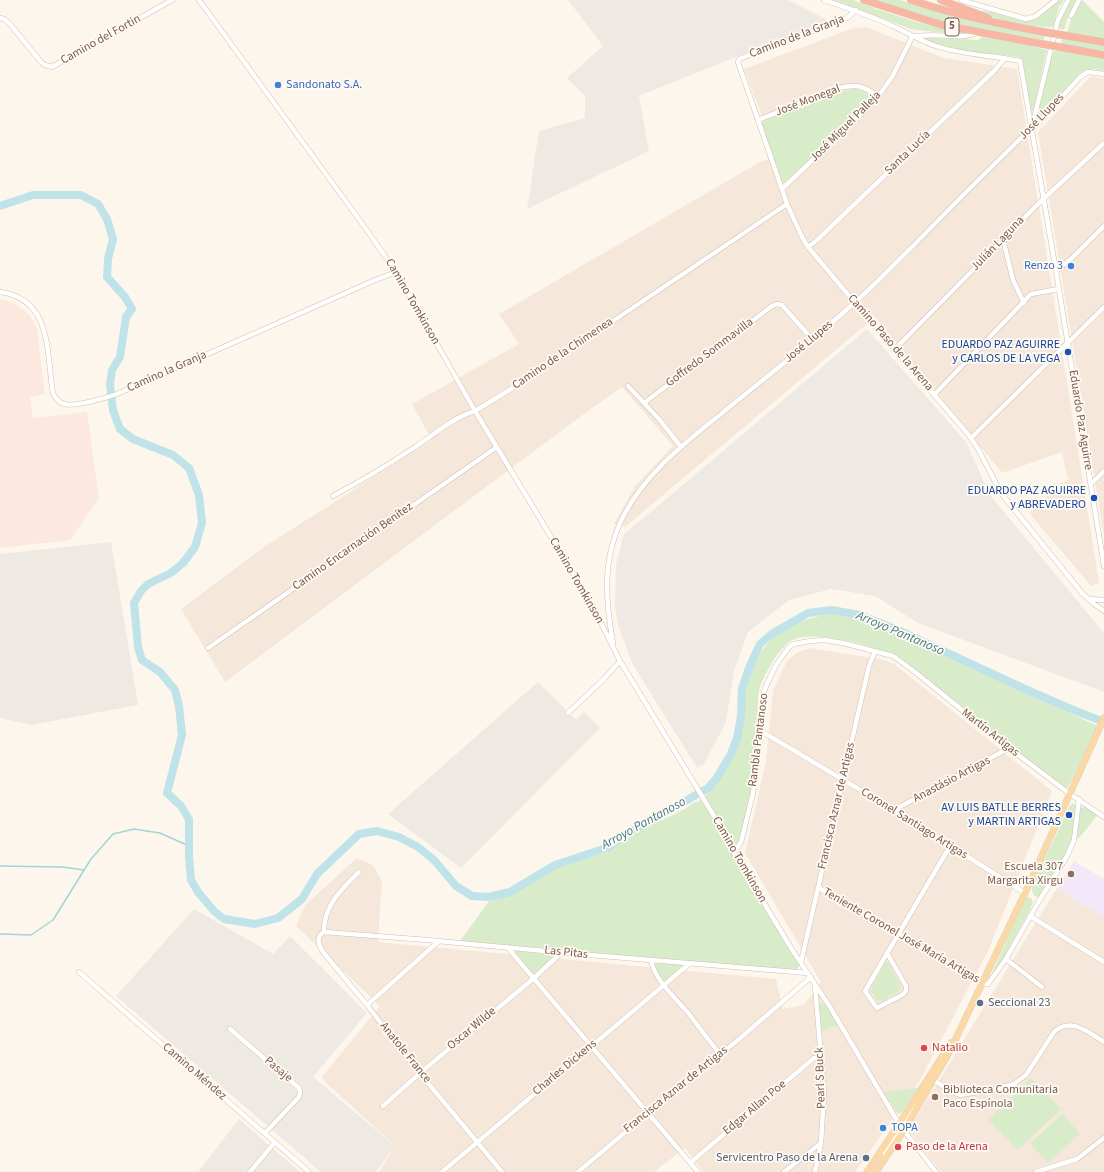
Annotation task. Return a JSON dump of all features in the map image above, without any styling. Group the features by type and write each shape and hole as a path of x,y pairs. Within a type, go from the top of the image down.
{"highway":[{"name":"5","path":"864,0 942,25 1104,55"},
{"name":"5","path":"911,0 956,14 1004,25 1104,42"},
{"path":"941,0 999,21 1004,25"}],"main road":[{"path":"867,1172 901,1127 932,1079 969,1013 1104,718"},
{"path":"876,1172 918,1095 932,1079"}],"street":[{"name":"Camino del Fortin","path":"0,18 8,22 38,59 50,67 56,66 172,0"},
{"name":"Camino Tomkinson","path":"199,0 396,272 475,411 591,603 620,661 704,798 734,853 878,1085 901,1127 936,1172"},
{"path":"824,0 856,10 934,46 957,52 1005,58"},
{"path":"961,0 1026,19 1036,16 1056,0"},
{"path":"1032,130 1057,26 1068,0"},
{"path":"1071,16 1079,0"},
{"name":"Camino de la Granja","path":"738,62 741,58 847,18 856,10"},
{"path":"912,37 928,34 969,36 979,33"},
{"name":"José Miguel Palleja","path":"783,188 878,97 892,77 912,37"},
{"name":"Eduardo Paz Aguirre","path":"1005,58 1020,61 1104,566"},
{"name":"Santa Lucía","path":"808,247 982,82 1005,58"},
{"name":"Camino Paso de la Arena","path":"738,62 783,188 787,204 808,247 972,438 1000,493 1082,593 1094,604 1104,610"},
{"name":"José Llupes","path":"614,648 608,616 606,582 609,560 623,516 649,477 681,447 855,303 1026,133 1032,130 1080,77 1090,72 1104,74"},
{"name":"José Monegal","path":"758,120 838,88 847,86 861,86 878,97"},
{"name":"Julián Laguna","path":"895,349 1044,199 1104,142"},
{"name":"Camino de la Chimenea","path":"333,496 375,473 449,423 475,411 524,381 787,204"},
{"path":"1056,271 1072,258 1104,226"},
{"path":"1003,240 1013,280 1024,303"},
{"name":"Camino la Granja","path":"0,292 13,295 22,300 35,311 45,331 53,393 58,400 68,404 105,398 117,394 379,278 396,272"},
{"path":"934,395 1033,293 1059,289"},
{"name":"Goffredo Sommavilla","path":"644,403 772,306 777,304 782,306 812,339"},
{"path":"972,438 1104,307"},
{"path":"628,386 659,419 681,447"},
{"name":"Camino Encarnación Benítez","path":"208,648 497,447"},
{"path":"1091,484 1104,471"},
{"path":"1088,599 1104,600"},
{"name":"Rambla Pantanoso","path":"734,853 740,842 753,793 761,732 763,699 766,686 776,665 789,647 800,643 824,640 854,644 875,651"},
{"name":"Martín Artigas","path":"875,651 893,656 905,664 1009,748 1070,794 1104,816"},
{"name":"Francisca Aznar de Artigas","path":"801,962 869,666 875,651"},
{"path":"568,713 603,680 620,661"},
{"name":"Coronel Santiago Artigas","path":"761,732 894,810 1025,893"},
{"name":"Anastásio Artigas","path":"894,810 1009,748"},
{"path":"983,984 988,984 991,982 1006,959 1030,916 1071,849 1076,829 1079,800"},
{"path":"887,953 906,986 906,991 902,995 877,1008 865,991 887,953 898,934 950,846"},
{"path":"324,932 325,916 332,902 359,872"},
{"name":"Teniente Coronel José María Artigas","path":"819,888 983,984"},
{"path":"1030,916 1104,962"},
{"name":"Las Pitas","path":"324,932 810,975"},
{"name":"Anatole France","path":"324,932 320,934 318,939 323,952 502,1172"},
{"path":"367,1005 439,941"},
{"path":"507,948 698,1172"},
{"name":"Oscar Wilde","path":"383,1106 420,1073 534,978 561,952"},
{"path":"1006,959 1042,987"},
{"path":"651,961 654,972 663,985 688,1013 720,1054"},
{"name":"Charles Dickens","path":"442,1172 689,964"},
{"name":"Camino Méndez","path":"78,972 309,1172"},
{"name":"Francisca Aznar de Artigas","path":"578,1172 720,1054 810,975"},
{"name":"Pearl S Buck","path":"815,983 824,1093 821,1143 815,1172"},
{"path":"932,1079 952,1092 960,1095 1014,1084 1026,1075 1054,1032 1064,1025 1075,1026 1104,1042"},
{"name":"Pasaje","path":"230,1029 299,1088 299,1097 265,1133"},
{"name":"Edgar Allan Poe","path":"691,1162 814,1058 822,1057"},
{"path":"1036,1172 1077,1159 1104,1138"},
{"path":"250,1172 274,1142"},
{"path":"784,1172 821,1143"}],"shaded area":[{"path":"568,0 788,0 831,22 736,57 639,96 649,151 527,209 539,131 585,118 585,96 567,78 603,46"},
{"path":"866,27 944,58 1017,69 1099,583 1091,586 1029,513 1059,484 1068,480 1062,452 1002,473 875,317 625,527 614,524 635,486 673,446 622,387 225,682 181,609 264,547 432,440 412,404 519,344 499,314 758,163 777,156 744,69 851,29"},
{"path":"1091,76 1104,79 1104,536 1038,132"},
{"path":"0,299 14,303 23,309 30,316 37,328 45,394 30,397 33,418 87,412 99,498 70,540 0,548"},
{"path":"867,329 966,442 990,495 1104,633 1104,692 918,623 875,596 831,589 789,600 748,632 734,671 726,722 704,764 697,768 632,663 618,625 615,607 616,564 624,534"},
{"path":"111,542 138,705 31,725 0,718 0,554"},
{"path":"810,648 884,660 894,664 1052,791 988,951 919,1082 855,1172 703,1172 685,1148 654,1172 379,1172 395,1146 321,1078 380,1006 296,926 305,905 357,858 373,865 382,881 378,942 776,979 783,1009 804,1005 821,982 745,853 766,761 773,690 787,661 798,652"},
{"path":"538,682 576,720 584,712 600,728 461,868 388,814"},
{"path":"1074,861 1104,879 1104,917 1057,888"},
{"path":"1057,888 1104,917 1104,1172 941,1172 911,1133 911,1126"},
{"path":"194,909 273,954 290,936 367,1013 313,1077 395,1146 376,1172 321,1172 116,996"},
{"path":"239,1119 300,1172 198,1172"}],"green space":[{"path":"834,0 853,0 914,21 962,34 911,29"},
{"path":"874,0 900,0 1045,35 1044,40 947,23"},
{"path":"1057,0 1064,0 1059,7 1053,27 1015,23 978,11 985,11 1024,21 1030,21 1042,15"},
{"path":"1071,0 1076,0 1069,14 1064,30 1058,28 1060,21"},
{"path":"1080,0 1082,0 1104,22 1104,38 1067,32 1074,9"},
{"path":"920,37 978,40 982,37 1047,50 1033,111 1031,112 1030,110 1022,59 1018,57 954,49 930,42"},
{"path":"1062,38 1104,45 1104,51 1061,44"},
{"path":"1060,50 1104,59 1104,71 1092,69 1083,71 1041,116 1038,116 1037,114 1052,52"},
{"path":"852,89 859,90 867,94 870,104 786,182 782,182 761,122"},
{"path":"828,614 840,614 867,621 1098,726 1068,787 1066,788 1058,783 901,658 878,649 846,641 830,638 802,637 787,643 772,663 760,686 755,760 751,793 737,847 734,847 705,796 724,772 736,751 741,727 746,686 753,666 764,648 779,633 802,621"},
{"path":"701,800 800,964 796,970 460,941 490,900 512,892 529,881 558,867 607,852 632,835"},
{"path":"1073,803 1076,806 1073,839 1069,849 1039,897 1036,897 1032,891 1033,884 1070,805"},
{"path":"1085,807 1097,816 1079,838 1077,838 1080,809"},
{"path":"1026,898 1031,898 1033,902 1030,910 996,972 988,982"},
{"path":"516,950 556,955 538,972 533,973 530,972 515,954"},
{"path":"658,962 683,965 664,982 654,967"},
{"path":"885,962 888,962 901,986 899,991 881,1001 877,1000 871,991"},
{"path":"819,1003 825,1004 838,1025 821,1031 818,1007"},
{"path":"1031,1078 1061,1109 1018,1150 988,1120"},
{"path":"918,1088 902,1112 898,1114 884,1092"},
{"path":"1062,1114 1080,1134 1048,1163 1030,1144"}],"waterway":[{"name":"Arroyo Pantanoso","path":"0,206 33,195 81,195 98,204 107,219 113,239 108,259 107,277 125,297 132,309 126,317 120,357 112,370 110,384 113,410 120,429 133,439 173,455 189,468 199,495 202,523 195,547 183,563 171,573 148,584 141,591 134,603 138,647 142,660 160,672 175,690 179,706 182,735 167,793 181,806 189,819 189,857 191,880 198,892 214,911 224,919 255,924 278,918 302,899 317,874 359,834 377,831 399,837 418,847 434,860 456,886 472,896 488,897 510,892 555,865 609,847 627,833 646,824 708,788 716,779 731,754 737,738 741,716 742,689 749,668 760,644 773,633 808,613 831,610 860,615 900,631 1025,689 1104,722"},
{"path":"0,934 31,935 53,920 91,859 113,834 134,829 160,833 189,846"},
{"path":"0,866 63,867 84,870"}],"place":[{"name":"Sandonato S.A.","path":"278,85"},
{"name":"Renzo 3","path":"1071,266"},
{"name":"EDUARDO PAZ AGUIRRE y CARLOS DE LA VEGA","path":"1068,352"},
{"name":"EDUARDO PAZ AGUIRRE y ABREVADERO","path":"1094,498"},
{"name":"AV LUIS BATLLE BERRES y MARTIN ARTIGAS","path":"1069,815"},
{"name":"Escuela 307 Margarita Xirgu","path":"1071,874"},
{"name":"Seccional 23","path":"980,1003"},
{"name":"Natalio","path":"924,1048"},
{"name":"Biblioteca Comunitaria Paco Espínola","path":"935,1097"},
{"name":"TOPA","path":"883,1128"},
{"name":"Paso de la Arena","path":"898,1147"},
{"name":"Servicentro Paso de la Arena","path":"866,1158"}]}
